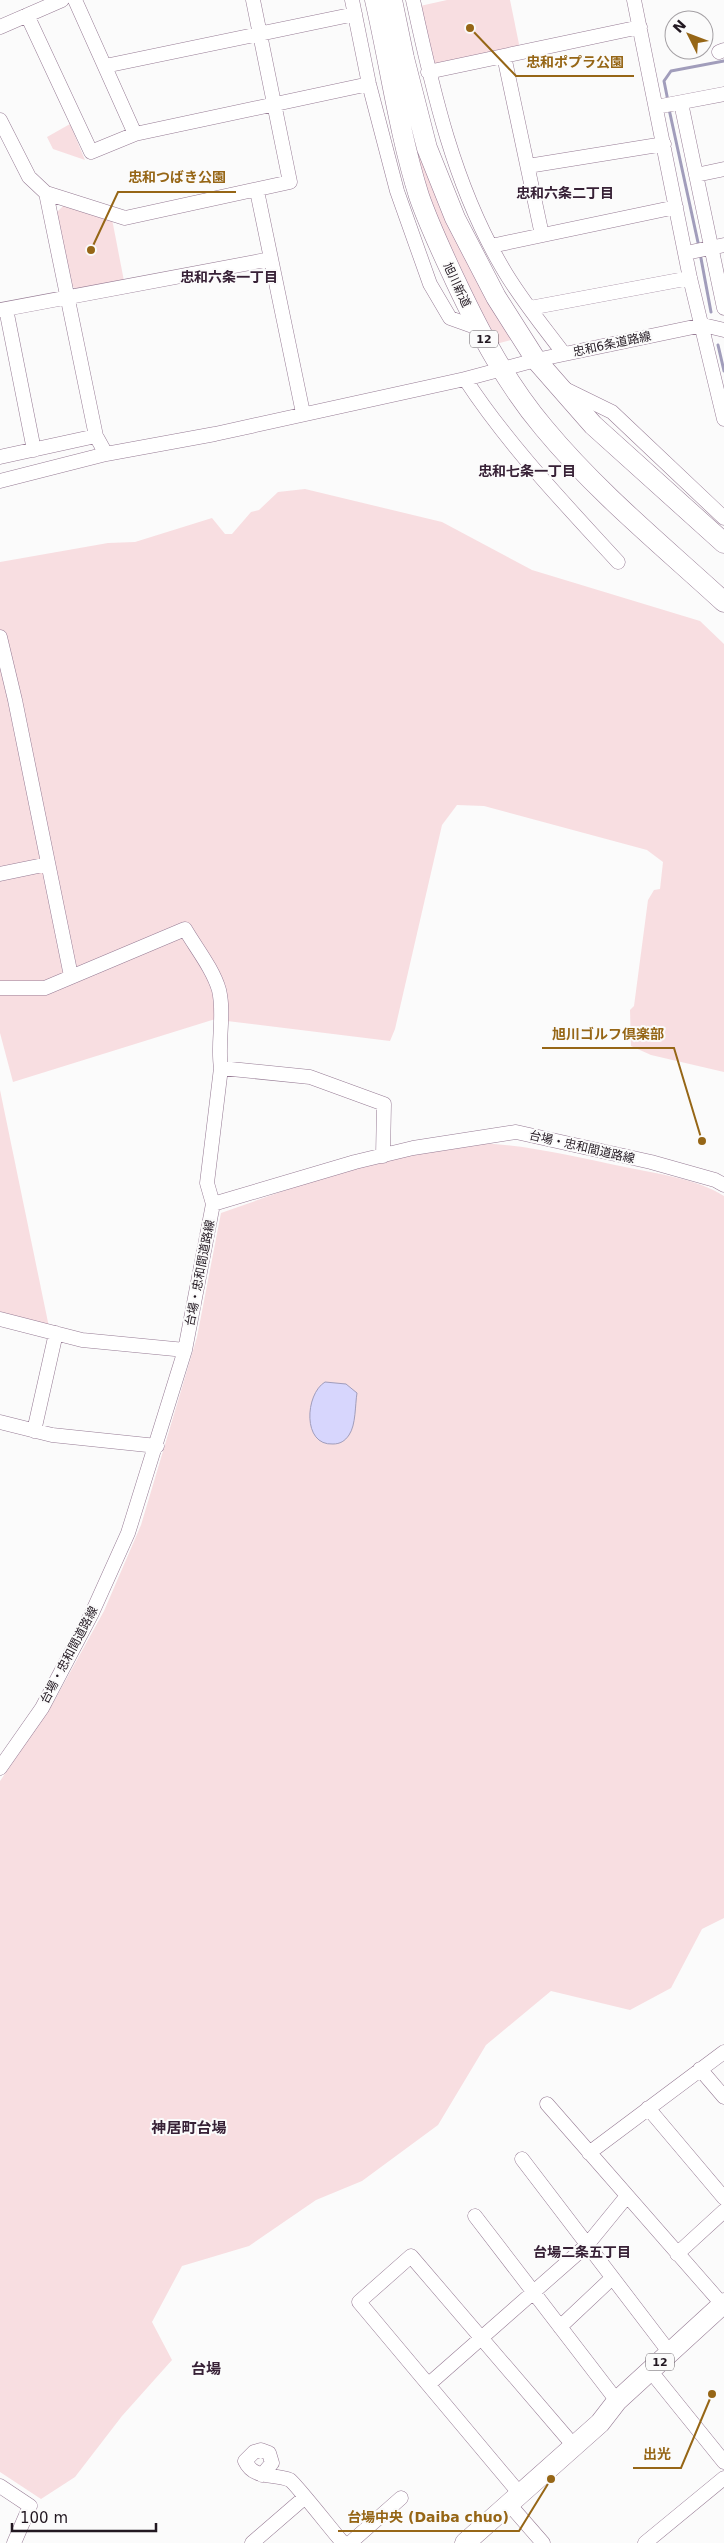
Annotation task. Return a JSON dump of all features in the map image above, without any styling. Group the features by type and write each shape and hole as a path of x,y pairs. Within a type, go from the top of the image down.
{"highway":[{"name":"旭川新道","path":"376,0 404,139 419,196 436,240 500,370 544,428 588,476 724,602"},
{"name":"12","path":"392,0 404,58 428,148 455,218 496,297 536,360 593,425 724,543"},
{"name":"12","path":"465,2543 600,2423 617,2401 724,2308"},
{"name":"12","path":"600,2423 614,2419 657,2379 724,2308"}],"street":[{"path":"0,28 62,0"},
{"path":"75,0 135,134"},
{"path":"0,120 29,177 46,193 125,218 257,191 290,182 253,0"},
{"path":"352,0 369,84 397,191 430,284 450,318 478,328"},
{"path":"414,0 428,72 453,162 490,246 502,268 564,354"},
{"path":"634,0 640,27 696,175 704,250 724,308"},
{"path":"105,66 355,14"},
{"path":"27,16 91,152 135,134 369,84"},
{"path":"428,72 640,27"},
{"path":"504,56 542,234"},
{"path":"668,105 724,94"},
{"path":"668,105 664,144 676,206 704,250"},
{"path":"528,166 664,144"},
{"path":"696,175 724,169"},
{"path":"257,191 303,413"},
{"path":"46,193 96,436 106,454"},
{"path":"490,246 676,206"},
{"path":"704,250 690,278 703,325 724,419"},
{"path":"34,450 3,310 270,259"},
{"path":"530,308 690,278"},
{"name":"忠和6条道路線","path":"0,481 106,454 215,434 303,413 465,379 536,360 703,325 724,330"},
{"path":"465,379 530,466 618,562"},
{"path":"558,385 612,412 724,518"},
{"path":"0,457 96,436"},
{"path":"0,637 71,976"},
{"path":"0,874 48,864"},
{"path":"0,988 45,988 184,929 219,990 220,1028 218,1050 221,1068 208,1183 213,1204"},
{"path":"221,1068 310,1077 384,1104 383,1156"},
{"name":"台場・忠和間道路線","path":"0,1768 42,1708 92,1613 128,1533 157,1446 185,1350 213,1204 356,1162 413,1148 516,1132 652,1162 715,1180 724,1185"},
{"path":"0,1319 82,1340 185,1350"},
{"path":"34,1431 56,1333"},
{"path":"0,1422 34,1431 101,1441 157,1446"},
{"path":"589,2152 724,2052"},
{"path":"700,2069 724,2097"},
{"path":"547,2104 724,2308"},
{"path":"648,2108 724,2198"},
{"path":"522,2159 670,2353"},
{"path":"429,2384 587,2245 627,2196"},
{"path":"678,2254 724,2211"},
{"path":"475,2216 617,2401"},
{"path":"543,2543 514,2499 429,2384 359,2302 411,2256 480,2339 574,2446"},
{"path":"560,2327 612,2278"},
{"path":"657,2379 724,2462"},
{"path":"262,2475 291,2481 343,2543"},
{"path":"645,2543 724,2478"},
{"path":"0,2486 30,2506 14,2543"},
{"path":"252,2543 304,2498"},
{"path":"350,2543 402,2498"}],"shaded area":[{"path":"447,0 510,0 520,49 432,67 420,6"},
{"path":"399,63 511,340 496,344 420,181"},
{"path":"70,124 85,160 53,149 47,137"},
{"path":"66,203 112,219 124,281 78,291 71,285 56,213"},
{"path":"305,489 442,522 532,570 700,621 724,644 724,1072 651,1055 631,1046 630,1010 634,1006 648,900 654,890 660,889 663,862 647,850 484,806 457,805 442,825 395,1029 390,1041 227,1021 225,1016 13,1082 0,1033 0,562 108,543 135,542 212,518 225,534 232,534 251,512 259,510 278,492"},
{"path":"0,1090 50,1332 0,1319"},
{"path":"478,1143 534,1149 663,1175 701,1185 724,1196 724,1918 702,1929 671,1988 630,2010 551,1991 486,2045 438,2125 362,2181 316,2200 249,2246 182,2266 152,2322 172,2360 122,2416 75,2477 41,2499 0,2472 0,1781 52,1705 104,1611 141,1525 197,1337 221,1213 357,1165"}],"water":[{"path":"325,1382 346,1384 357,1393 351,1431 342,1442 333,1444 323,1442 316,1437 310,1418 313,1397 318,1388"}],"waterway":[{"path":"668,101 664,81 671,71 724,61"},
{"path":"669,109 699,247"},
{"path":"700,253 711,312"},
{"path":"718,345 724,371"}],"place":[{"name":"忠和ポプラ公園","path":"470,28"},
{"name":"忠和つばき公園","path":"91,250"},
{"name":"旭川ゴルフ倶楽部","path":"702,1141"},
{"name":"出光","path":"712,2394"},
{"name":"台場中央 (Daiba chuo)","path":"551,2479"}],"district":[{"name":"忠和六条二丁目","path":"565,193"},
{"name":"忠和六条一丁目","path":"229,277"},
{"name":"忠和七条一丁目","path":"527,471"},
{"name":"神居町台場","path":"189,2128"},
{"name":"台場二条五丁目","path":"582,2252"},
{"name":"台場","path":"206,2369"}]}
